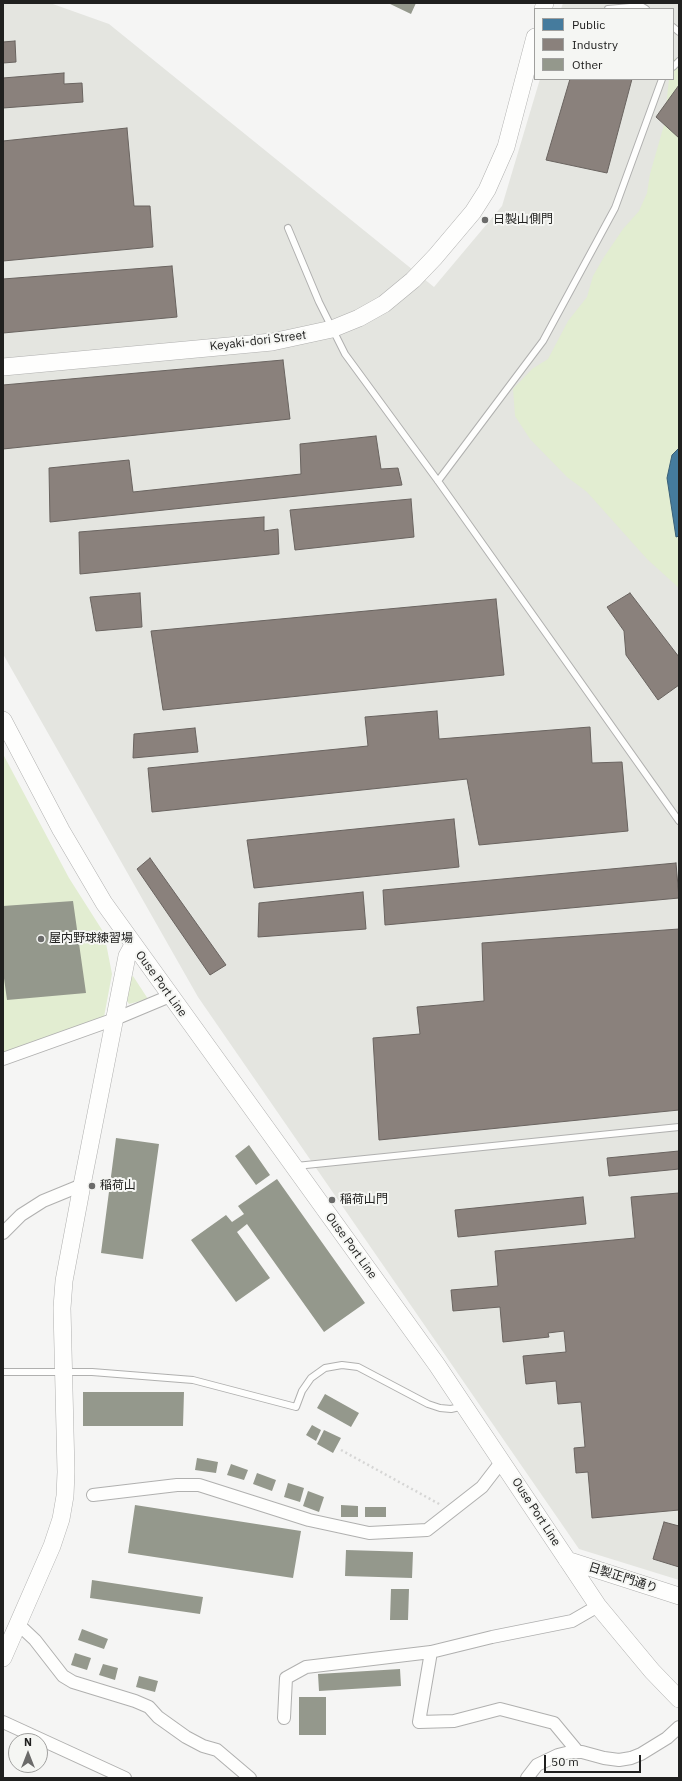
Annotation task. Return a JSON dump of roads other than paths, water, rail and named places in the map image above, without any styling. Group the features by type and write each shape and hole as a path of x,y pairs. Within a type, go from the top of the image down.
{"street":[{"name":"Keyaki-dori Street","path":"3,366 272,342 332,329 359,318 384,304 413,280 473,212 487,190 506,147 534,41"},
{"name":"Ouse Port Line","path":"3,720 84,873 133,945 465,1406 598,1606 652,1671 679,1699"},
{"path":"3,1658 52,1546 62,1511 66,1472 62,1308 64,1281 127,956 133,945"},
{"path":"3,1059 115,1019 170,996"},
{"path":"3,1233 21,1215 43,1201 82,1184"},
{"path":"93,1495 177,1485 199,1485 309,1520 369,1533 427,1530 482,1487 502,1461"},
{"name":"日製正門通り","path":"567,1560 679,1596"},
{"path":"284,1718 286,1678 306,1667 431,1652 572,1620 598,1606"},
{"path":"18,1624 35,1640 63,1676 73,1682 150,1707 158,1717 186,1737 203,1746 217,1750 250,1778"},
{"path":"431,1652 419,1722 454,1720 500,1709 554,1723 578,1752"},
{"path":"3,1722 125,1778"},
{"path":"527,1778 537,1765 558,1755 578,1752 612,1759 631,1758 641,1754 667,1738 679,1728"}],"lane":[{"path":"619,8 641,6 644,8"},
{"path":"438,481 543,341 615,208 662,80"},
{"path":"288,228 332,329 345,354 438,481 679,821"},
{"path":"293,1166 319,1165 679,1127"},
{"path":"3,1372 63,1371 193,1380 296,1407 302,1391 311,1378 325,1368 342,1365 358,1367 428,1404 440,1408 451,1409 465,1406"}],"place":[{"name":"日製山側門","path":"485,220"},
{"name":"屋内野球練習場","path":"41,939"},
{"name":"稲荷山","path":"92,1186"},
{"name":"稲荷山門","path":"332,1200"}]}
